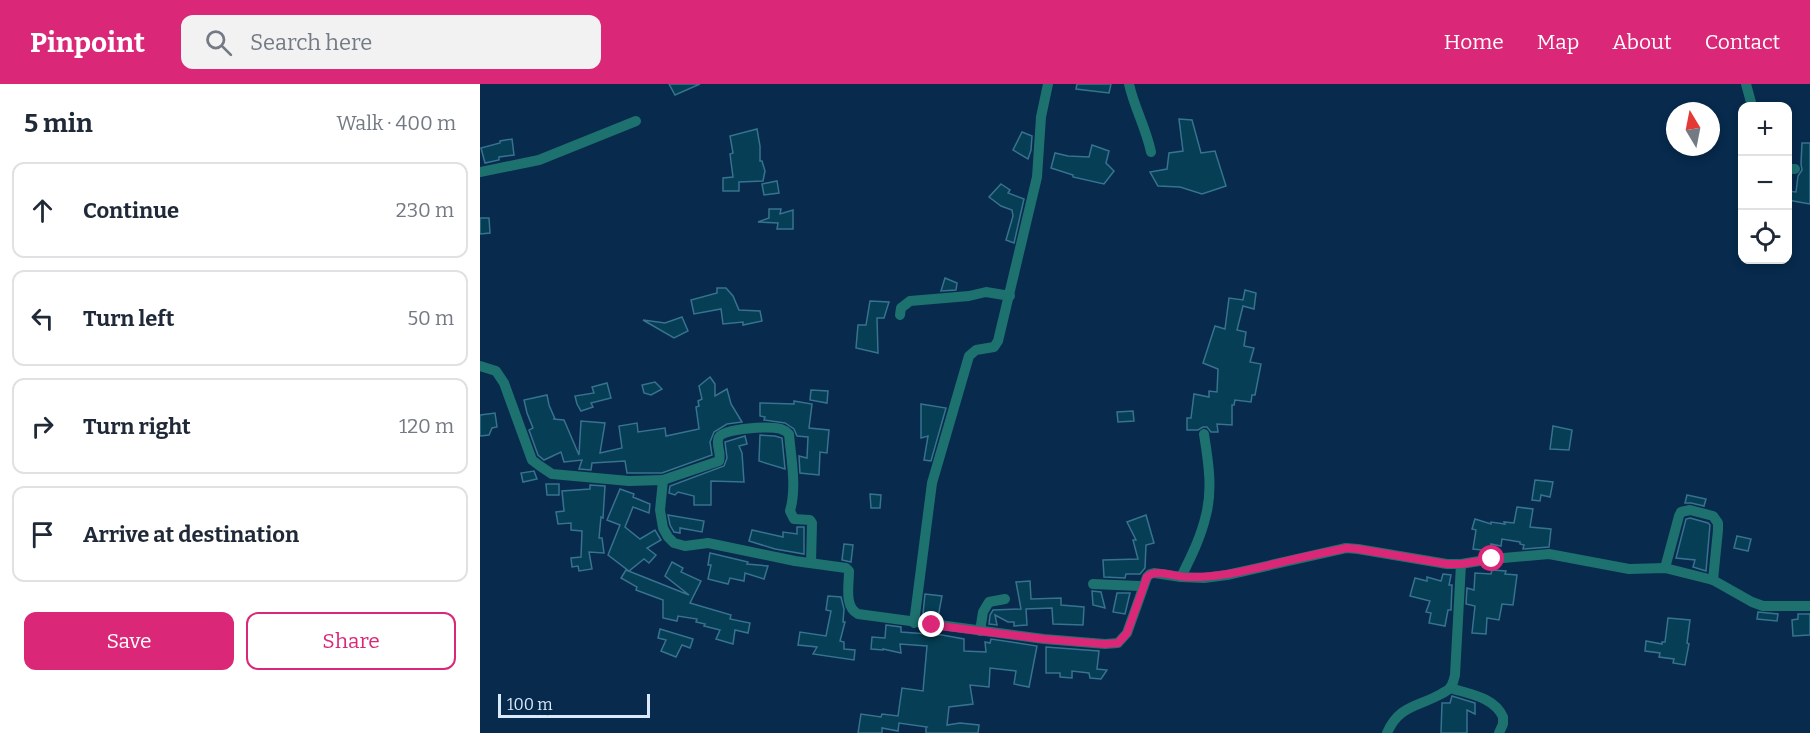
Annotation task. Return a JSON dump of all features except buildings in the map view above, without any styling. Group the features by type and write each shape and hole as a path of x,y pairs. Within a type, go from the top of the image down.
{"street":[{"path":"914,623 932,483 940,450 949,429 969,356 976,350 990,348 997,344 1037,177 1041,117 1048,84"},
{"path":"1129,84 1133,103 1143,125 1151,152"},
{"path":"1746,84 1751,102"},
{"path":"480,172 539,159 636,121"},
{"path":"900,315 901,308 910,301 960,297 986,292 1010,296"},
{"path":"480,366 496,371 504,383 532,460 552,474 629,481 663,480 719,461 721,456 717,441 726,432 783,429 789,434 794,486 794,499 790,511 794,519 810,520 812,523 811,563"},
{"path":"1181,577 1199,540 1207,513 1209,466 1204,434"},
{"path":"663,480 661,519 663,528 674,543 685,546 708,543 784,559 840,566 849,571 849,606 858,615 1044,639 1118,643 1127,633 1143,587 1150,574 1204,578 1227,575 1347,548 1447,564 1549,554 1629,569 1665,568 1713,580 1763,606 1810,606"},
{"path":"1665,568 1679,516 1681,512 1690,510 1713,516 1718,523 1713,580"},
{"path":"1387,733 1398,714 1450,688 1455,675 1461,564"},
{"path":"1093,584 1143,587"},
{"path":"980,631 983,612 988,603 1005,599"},
{"path":"1450,688 1494,705 1503,717 1499,733"}],"route":[{"path":"932,625 1044,639 1118,643 1127,633 1147,577 1154,573 1204,578 1251,571 1289,560 1347,548 1447,564 1492,559"}]}
